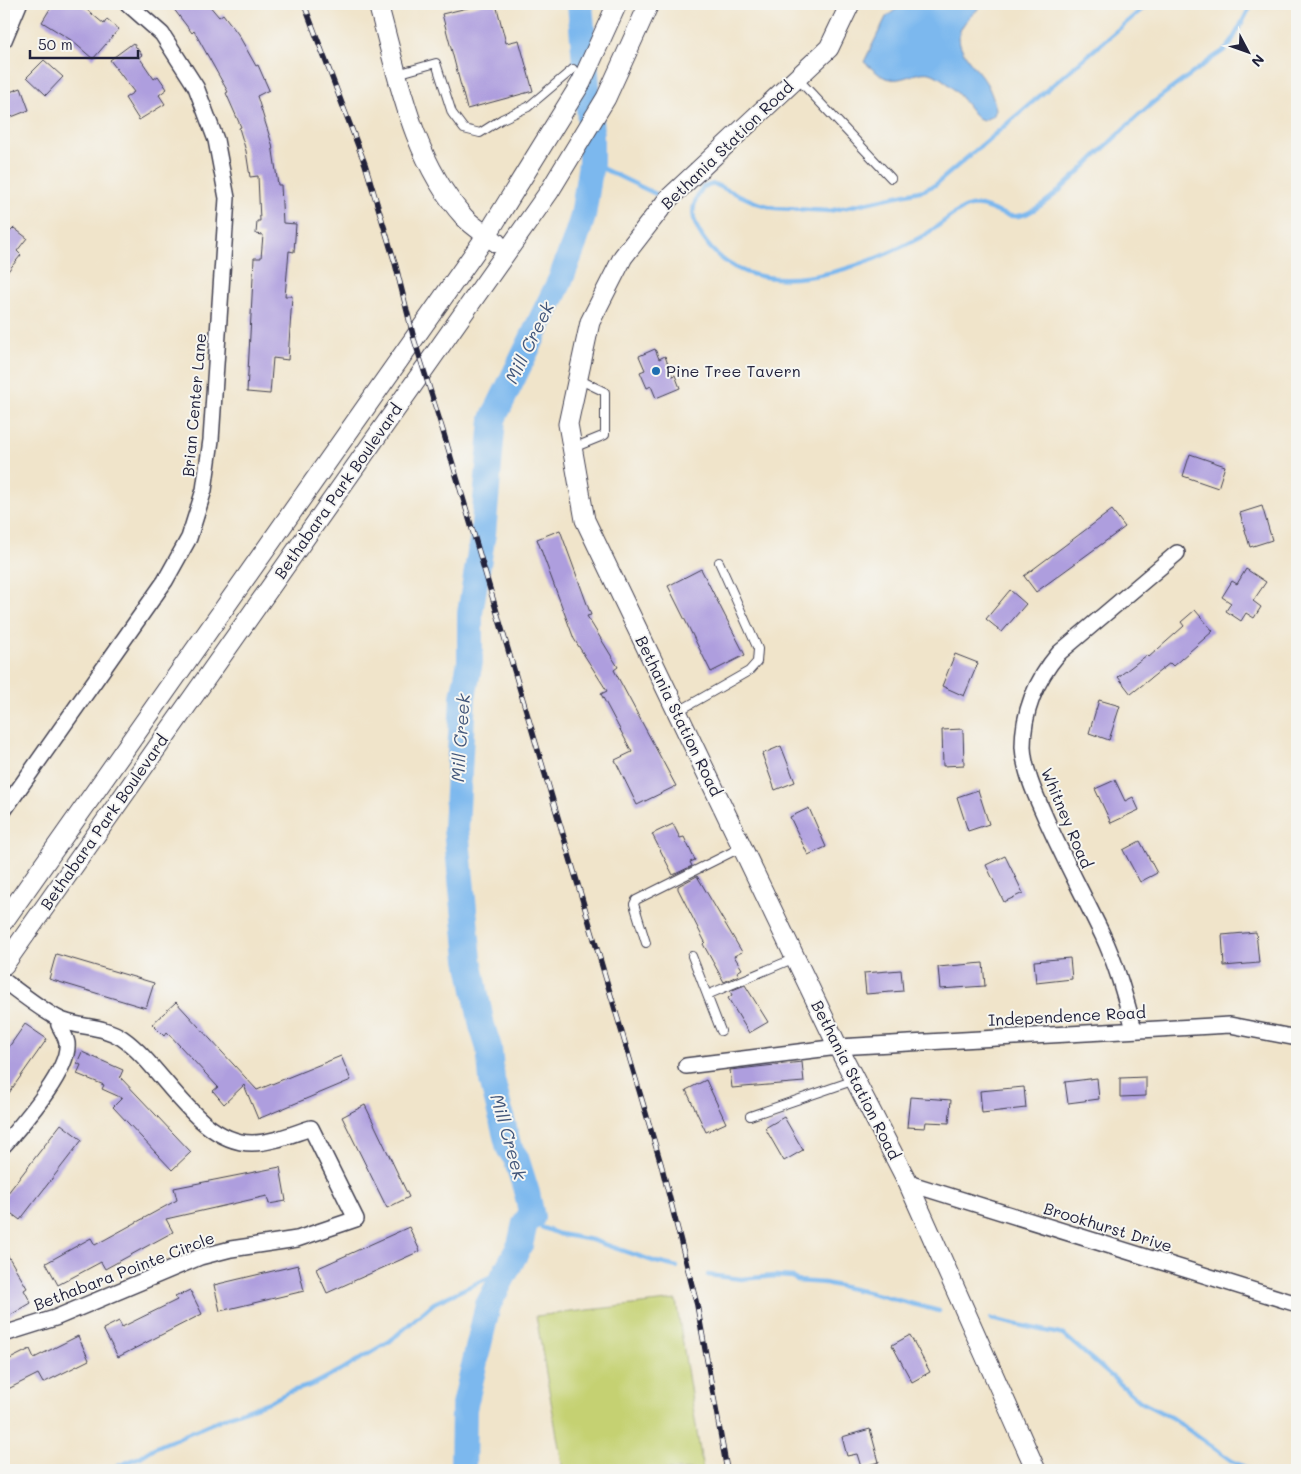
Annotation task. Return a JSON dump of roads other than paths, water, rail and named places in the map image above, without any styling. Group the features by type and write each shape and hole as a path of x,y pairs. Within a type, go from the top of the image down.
{"street":[{"path":"4,40 19,4"},
{"name":"Brian Center Lane","path":"4,810 165,581 190,538 204,490 211,440 227,198 216,140 196,87 162,34 128,4"},
{"path":"378,4 412,128 446,192 465,218 508,251"},
{"name":"Bethabara Park Boulevard","path":"4,920 487,235 581,83 617,4"},
{"name":"Bethabara Park Boulevard","path":"4,965 549,192 606,98 649,4"},
{"name":"Bethania Station Road","path":"850,4 829,48 668,200 623,257 590,322 568,424 585,520 838,1047 908,1184 1036,1470"},
{"name":"Whitney Road","path":"1134,1029 1118,972 1035,794 1023,749 1024,730 1028,710 1037,685 1046,668 1059,653 1177,553"},
{"name":"Bethabara Pointe Circle","path":"4,981 63,1021 108,1031 120,1036 144,1057 202,1121 218,1133 237,1140 256,1143 278,1139 311,1128 356,1219 297,1239 240,1247 200,1257 54,1318 4,1334"},
{"path":"4,1145 47,1091 60,1068 67,1044 59,1025 63,1021"},
{"name":"Independence Road","path":"686,1066 838,1047 1134,1029 1230,1025 1297,1038"},
{"name":"Brookhurst Drive","path":"908,1184 1297,1304"}],"lane":[{"path":"397,74 436,63 452,113 464,129 480,132 528,107 573,69"},
{"path":"797,78 891,178"},
{"path":"573,448 605,435 605,392 578,379"},
{"path":"677,712 749,671 757,662 758,649 719,562"},
{"path":"646,943 634,904 636,900 742,847"},
{"path":"692,956 721,1031"},
{"path":"707,995 796,958"},
{"path":"750,1116 855,1080"}],"water":[{"path":"903,4 985,4 965,23 959,37 962,50 990,90 996,109 994,115 983,121 978,119 953,89 935,75 924,73 901,79 890,79 880,75 864,62 886,17"}],"waterway":[{"name":"Mill Creek","path":"463,1470 464,1409 488,1305 520,1245 525,1223 532,1217 516,1158 509,1148 492,1080 489,1048 482,1026 469,959 456,829 463,697 470,662 470,613 483,534 493,419 560,281 583,216 591,163 591,132 580,4"},
{"path":"1148,4 935,185 924,190 829,211 775,208 757,203 714,184 703,187 694,206 694,218 699,231 703,238 724,260 749,273 778,278 808,277 839,270 898,249 929,233 955,213 967,207 974,205 982,206 1012,216 1028,213 1059,191 1155,101 1228,47 1252,4"},
{"path":"591,163 656,194"},
{"path":"532,1217 541,1227 559,1234 592,1240 656,1262 677,1267"},
{"path":"108,1470 229,1416 312,1385 390,1341 434,1303 507,1269"},
{"path":"708,1275 741,1279 775,1276 793,1277 797,1281 825,1283 939,1311"},
{"path":"991,1319 1064,1335 1141,1402 1172,1418 1232,1461 1251,1470"}],"railway":[{"path":"304,4 365,164 395,263 414,339 661,1164 697,1305 727,1470"}],"place":[{"name":"Pine Tree Tavern","path":"656,371"}]}
